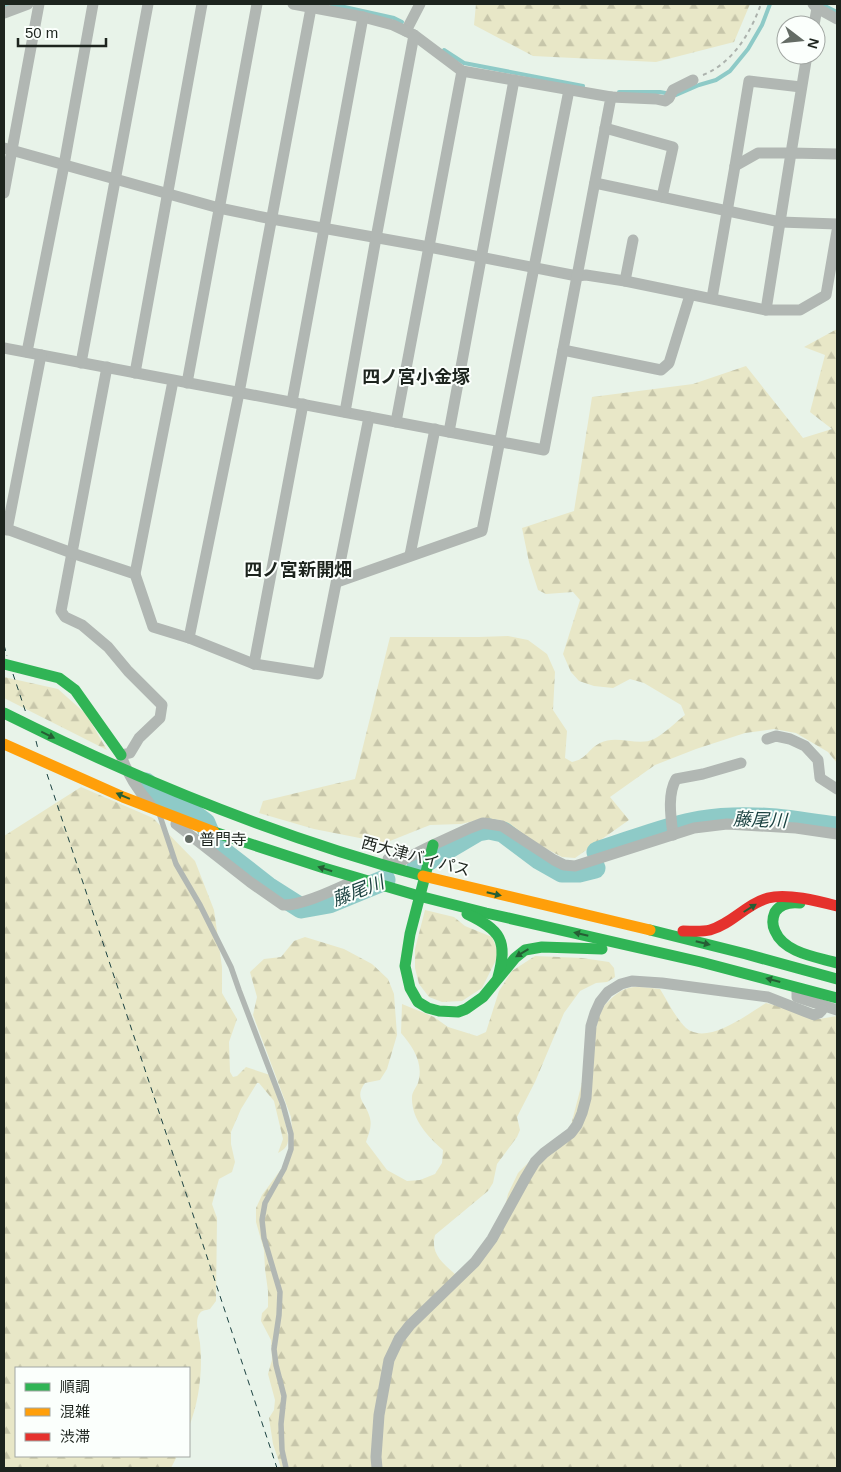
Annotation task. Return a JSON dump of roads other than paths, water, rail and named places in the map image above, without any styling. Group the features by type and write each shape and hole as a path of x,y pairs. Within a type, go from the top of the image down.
{"main road":[{"path":"4,664 59,678 75,690 121,756"},
{"name":"西大津バイパス","path":"4,714 99,760 195,800 343,853 446,883 655,931 837,979"},
{"path":"4,744 179,819 287,857 388,888 657,951 837,998"},
{"path":"432,847 410,934 405,966 410,988 418,1002 428,1008 439,1011 458,1012 466,1009 483,997 498,977 525,950 542,947 657,951"},
{"path":"655,931 709,931 767,898 781,897 830,904 837,908"},
{"path":"439,901 476,918 487,925 500,938 504,951 498,977"},
{"path":"837,908 790,902 781,906 775,912 772,921 774,931 780,939 792,948 837,963"}],"street":[{"path":"4,13 28,4"},
{"path":"4,193 8,149 39,4"},
{"path":"27,352 64,165 93,4"},
{"path":"81,362 148,4"},
{"path":"135,373 202,4"},
{"path":"187,382 257,4"},
{"path":"293,4 393,24 410,33 462,71 611,97 666,101 671,94 693,80"},
{"path":"345,412 410,33 420,4"},
{"path":"815,5 837,19"},
{"path":"189,638 239,392 311,8"},
{"path":"254,664 324,228 363,17"},
{"path":"766,310 790,152 806,65"},
{"path":"396,422 462,71"},
{"path":"449,432 514,80"},
{"path":"712,298 749,81 801,87"},
{"path":"337,582 482,531 569,90"},
{"path":"4,348 544,450 611,97"},
{"path":"605,128 673,147 662,197"},
{"path":"8,149 219,208 272,220 429,247 576,276 586,275 625,281 766,310 800,310 826,295 837,231"},
{"path":"735,166 758,153 837,154"},
{"path":"595,183 780,222 837,224"},
{"path":"625,281 633,240"},
{"path":"563,350 661,370 669,363 690,295"},
{"path":"42,355 6,529 135,574"},
{"path":"107,368 61,611 65,617 82,625 108,647 128,671 162,704 160,718 139,738 130,753 121,756 137,789 160,814 178,824 283,905 312,898 403,860 483,823 502,826 554,860 575,866 673,830 765,821 837,834"},
{"path":"173,381 135,574 153,627 189,638 254,664 318,674 369,416"},
{"path":"410,555 435,429"},
{"path":"767,739 776,736 790,739 805,746 818,760 820,778 837,789"},
{"path":"673,830 671,811 673,785 676,779 703,774 741,763"},
{"path":"128,772 152,779 271,827 386,859 403,860"},
{"path":"377,1468 376,1450 379,1415 389,1360 399,1339 475,1262 492,1239 526,1176 536,1162 544,1153 571,1133 577,1125 586,1098 591,1026 594,1013 608,992 621,984 632,981 662,983 768,997 814,1015 822,1010"},
{"path":"798,987 797,997 837,1010"}],"lane":[{"path":"160,814 176,864 200,905 232,967 292,1134 291,1149 284,1169 265,1203 262,1220 264,1238 280,1292 274,1349 284,1396 282,1450 286,1468"}],"waterway":[{"path":"4,6 9,4"},
{"path":"331,4 394,18 402,22"},
{"path":"619,92 660,92 676,95 716,80 730,71 748,49 762,25 770,4"},
{"path":"821,4 837,12"},
{"path":"444,50 464,63 583,86"},
{"name":"藤尾川","path":"146,783 161,799 190,812 205,823 214,845 268,887 301,908 329,903 385,880"},
{"name":"藤尾川","path":"597,852 688,823 709,820 767,818 837,827"},
{"name":"藤尾川","path":"417,867 478,831 489,829 503,832 539,859 562,872 579,872 595,868"}],"place":[{"name":"普門寺","path":"189,839"}],"district":[{"name":"四ノ宮小金塚","path":"416,377"},
{"name":"四ノ宮新開畑","path":"298,570"}]}
